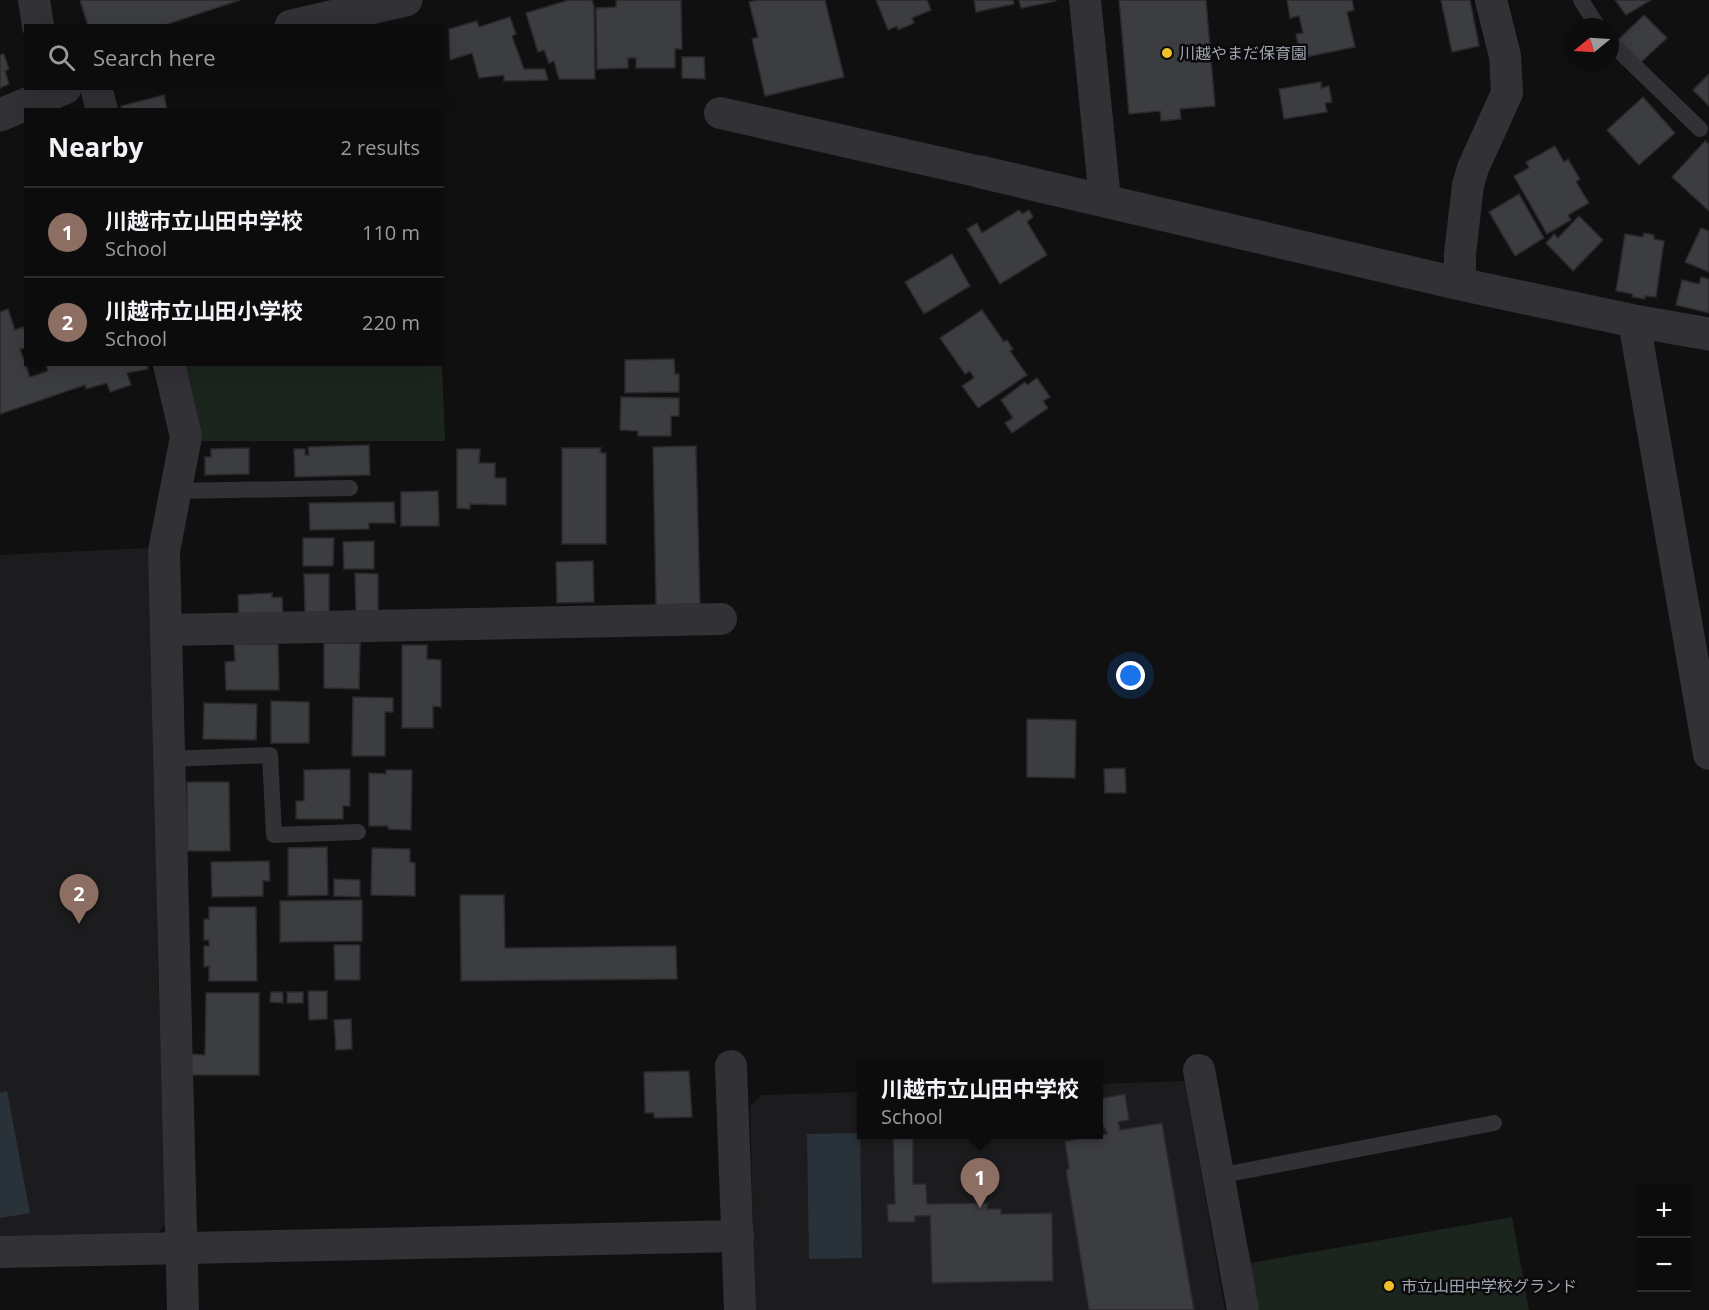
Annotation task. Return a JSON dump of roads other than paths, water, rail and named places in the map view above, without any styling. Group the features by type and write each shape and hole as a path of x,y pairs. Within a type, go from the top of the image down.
{"street":[{"path":"34,0 38,24"},
{"path":"300,24 406,0"},
{"path":"1085,0 1105,200"},
{"path":"1460,284 1460,254 1468,185 1473,168 1507,93 1505,56 1491,0"},
{"path":"97,90 101,108"},
{"path":"0,115 44,97"},
{"path":"720,113 1105,200 1460,284 1634,321 1709,334"},
{"path":"1634,321 1709,754"},
{"path":"169,366 186,437 164,551 183,1310"},
{"path":"166,630 721,619"},
{"path":"731,1066 740,1310"},
{"path":"1199,1070 1243,1310"},
{"path":"0,1252 738,1236"}],"lane":[{"path":"1581,0 1592,18"},
{"path":"1619,51 1700,129"},
{"path":"176,491 350,488"},
{"path":"169,759 270,755 274,835 358,832"},
{"path":"1218,1176 1494,1124"}],"place":[{"name":"川越やまだ保育園","path":"1167,53"},
{"name":"川越市立山田小学校","path":"79,924"},
{"name":"川越市立山田中学校","path":"980,1208"},
{"name":"市立山田中学校グランド","path":"1389,1286"}]}
